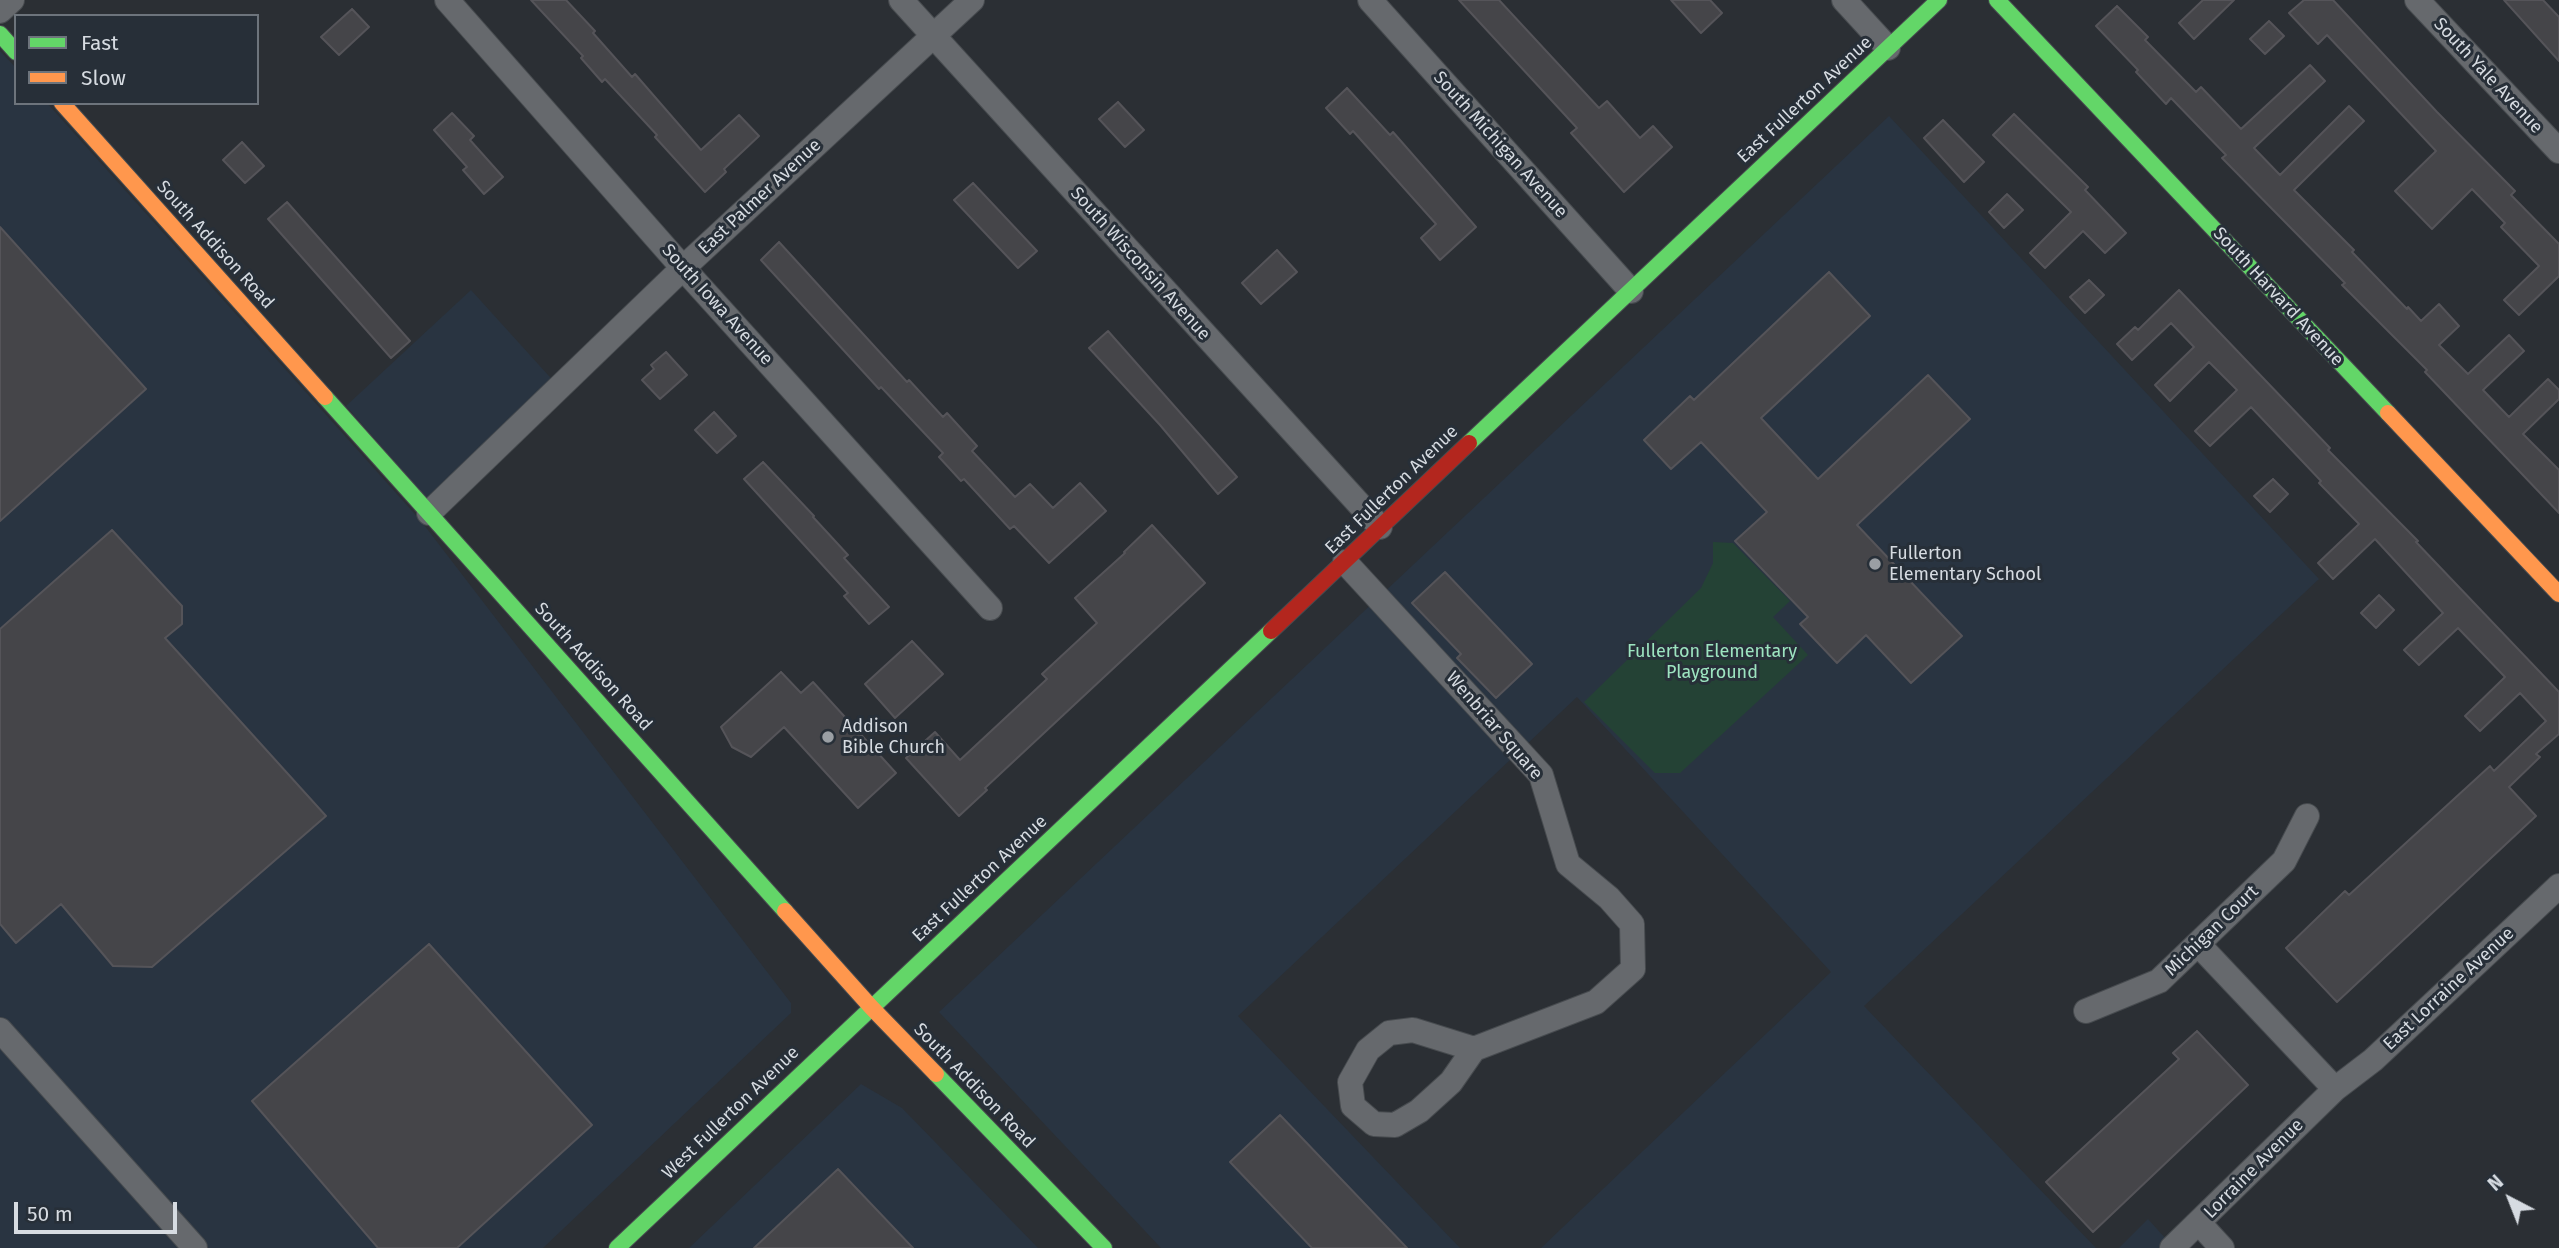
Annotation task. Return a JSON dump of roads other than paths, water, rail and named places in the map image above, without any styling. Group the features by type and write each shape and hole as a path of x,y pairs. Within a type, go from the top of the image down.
{"street":[{"path":"0,11 12,0"},
{"name":"South Iowa Avenue","path":"447,0 683,268 990,608"},
{"name":"South Wisconsin Avenue","path":"901,0 1380,527"},
{"name":"East Palmer Avenue","path":"429,513 683,268 972,0"},
{"name":"South Michigan Avenue","path":"1370,0 1631,291"},
{"path":"1844,0 1888,48"},
{"name":"East Fullerton Avenue","path":"872,1007 1939,0"},
{"name":"South Harvard Avenue","path":"1997,0 2559,594"},
{"name":"South Yale Avenue","path":"2417,0 2559,151"},
{"path":"0,34 14,50"},
{"name":"South Addison Road","path":"64,105 872,1007 1104,1248"},
{"name":"Wenbriar Square","path":"1345,562 1542,775 1568,864 1609,898 1632,924 1633,969 1596,1002 1474,1049"},
{"name":"Michigan Court","path":"2086,1012 2159,981 2284,861 2307,816"},
{"name":"East Lorraine Avenue","path":"2335,1089 2372,1060 2559,886"},
{"path":"2198,944 2335,1089"},
{"name":"West Fullerton Avenue","path":"617,1248 872,1007"},
{"path":"0,1030 195,1248"},
{"path":"1413,1030 1474,1049 1451,1082 1419,1111 1395,1125 1374,1124 1353,1106 1350,1082 1368,1050 1389,1033 1413,1030"},
{"name":"Lorraine Avenue","path":"2172,1248 2335,1089"},
{"path":"2199,1223 2222,1248"}],"place":[{"name":"Fullerton Elementary School","path":"1875,564"},
{"name":"Addison Bible Church","path":"828,737"}],"park label":[{"name":"Fullerton Elementary Playground","path":"1712,662"}]}
